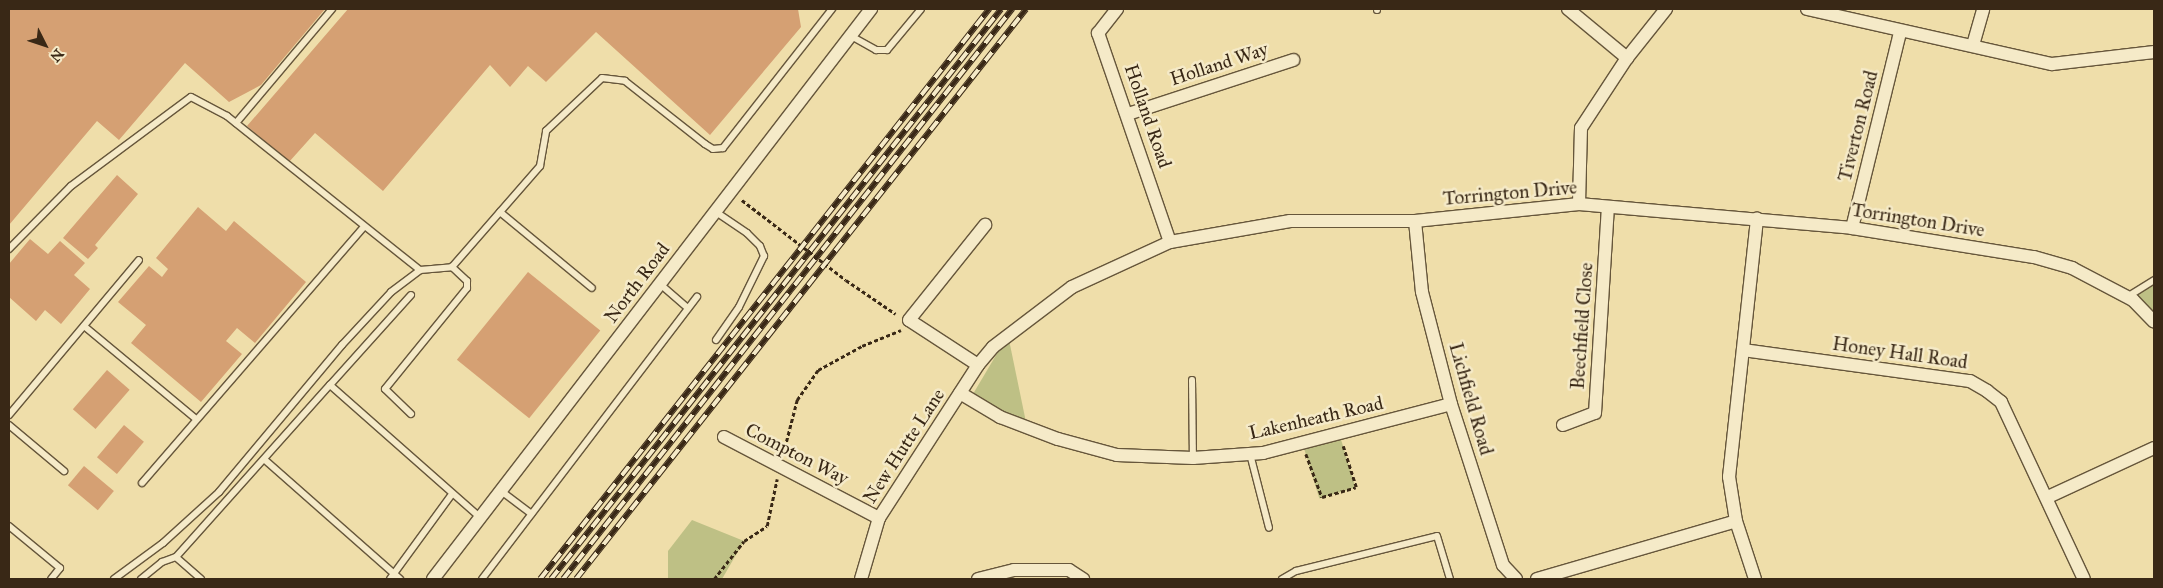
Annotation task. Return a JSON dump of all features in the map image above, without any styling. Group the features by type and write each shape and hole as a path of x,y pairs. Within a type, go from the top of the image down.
{"street":[{"name":"North Road","path":"433,579 871,9"},
{"name":"Holland Road","path":"1117,9 1098,33 1128,114 1170,242"},
{"path":"1568,9 1628,58"},
{"path":"1579,204 1581,128 1628,58 1666,9"},
{"path":"1807,9 1900,32 2052,64 2154,52"},
{"path":"1973,46 1984,9"},
{"name":"Tiverton Road","path":"1852,228 1900,32"},
{"name":"Holland Way","path":"1128,114 1293,60"},
{"name":"Torrington Drive","path":"978,364 993,347 1072,287 1170,242 1290,221 1415,221 1579,204 1852,228 2034,257 2072,268 2127,297 2154,322"},
{"name":"Beechfield Close","path":"1563,425 1595,413 1608,208"},
{"path":"1754,579 1736,521 1729,477 1757,219"},
{"name":"Lichfield Road","path":"1415,221 1422,292 1451,404 1503,565 1516,579"},
{"path":"978,364 909,320 985,225"},
{"name":"Honey Hall Road","path":"1743,350 1970,381 2001,402 2048,497 2084,579"},
{"name":"New Hutte Lane","path":"861,579 880,518 978,364"},
{"name":"Lakenheath Road","path":"960,394 1000,418 1058,439 1117,455 1193,458 1250,454 1451,404"},
{"name":"Compton Way","path":"724,437 880,518"},
{"path":"2048,497 2154,448"},
{"path":"1538,579 1736,521"},
{"path":"978,579 1014,570 1068,570 1083,579"}],"lane":[{"path":"236,124 332,9"},
{"path":"114,579 163,543 219,492 342,345 391,292 420,270 452,267 540,166 546,132 602,78 625,81 712,149 723,148 832,9"},
{"path":"851,36 880,51 887,50 921,9"},
{"path":"9,249 70,186 190,97 207,103 236,124 420,270"},
{"path":"500,212 592,288"},
{"path":"716,212 747,233 760,246 764,256 739,307 716,340"},
{"path":"142,483 364,226"},
{"path":"9,415 139,260"},
{"path":"411,414 385,389 467,288 467,281 452,267"},
{"path":"2127,297 2154,280"},
{"path":"660,284 688,308"},
{"path":"146,578 162,562 176,557 411,295"},
{"path":"482,579 697,297"},
{"path":"84,326 196,419"},
{"path":"1192,380 1193,458"},
{"path":"330,385 481,518"},
{"path":"9,425 64,471"},
{"path":"1250,454 1269,528"},
{"path":"264,460 394,578 452,494"},
{"path":"501,491 531,514"},
{"path":"9,526 60,568 51,579"},
{"path":"1282,579 1296,571 1437,536 1450,579"},
{"path":"176,557 201,579"}],"path":[{"path":"714,579 744,541 767,526 781,466 786,432 797,400 818,370 862,346 902,330 909,320 846,280 757,208 730,193"},
{"path":"1302,442 1322,497 1356,487 1339,433"}],"green space":[{"path":"2154,280 2154,323 2127,297"},
{"path":"1008,335 1027,427 970,399"},
{"path":"1339,433 1356,488 1319,499 1303,444"},
{"path":"692,520 744,541 722,579 668,579 668,551"}],"building":[{"path":"9,9 325,9 261,85 229,102 185,63 119,140 97,121 9,225"},
{"path":"348,9 798,9 801,27 710,135 596,32 546,82 528,66 510,87 490,65 383,191 315,133 289,162 247,126"},
{"path":"117,175 138,194 95,245 98,248 88,259 63,238"},
{"path":"198,207 226,231 234,221 306,282 255,343 237,328 226,341 242,354 201,402 131,343 146,325 118,302 149,266 162,277 168,269 156,258"},
{"path":"30,239 48,254 60,241 85,263 74,275 90,289 61,324 45,310 36,321 9,297 9,264"},
{"path":"528,272 600,331 529,418 457,360"},
{"path":"107,370 130,390 96,429 73,409"},
{"path":"124,425 144,442 117,474 97,457"},
{"path":"84,466 114,491 98,510 68,485"}],"railway":[{"path":"540,579 989,9"},
{"path":"551,579 1001,9"},
{"path":"563,579 1012,9"},
{"path":"576,579 1026,9"}]}
